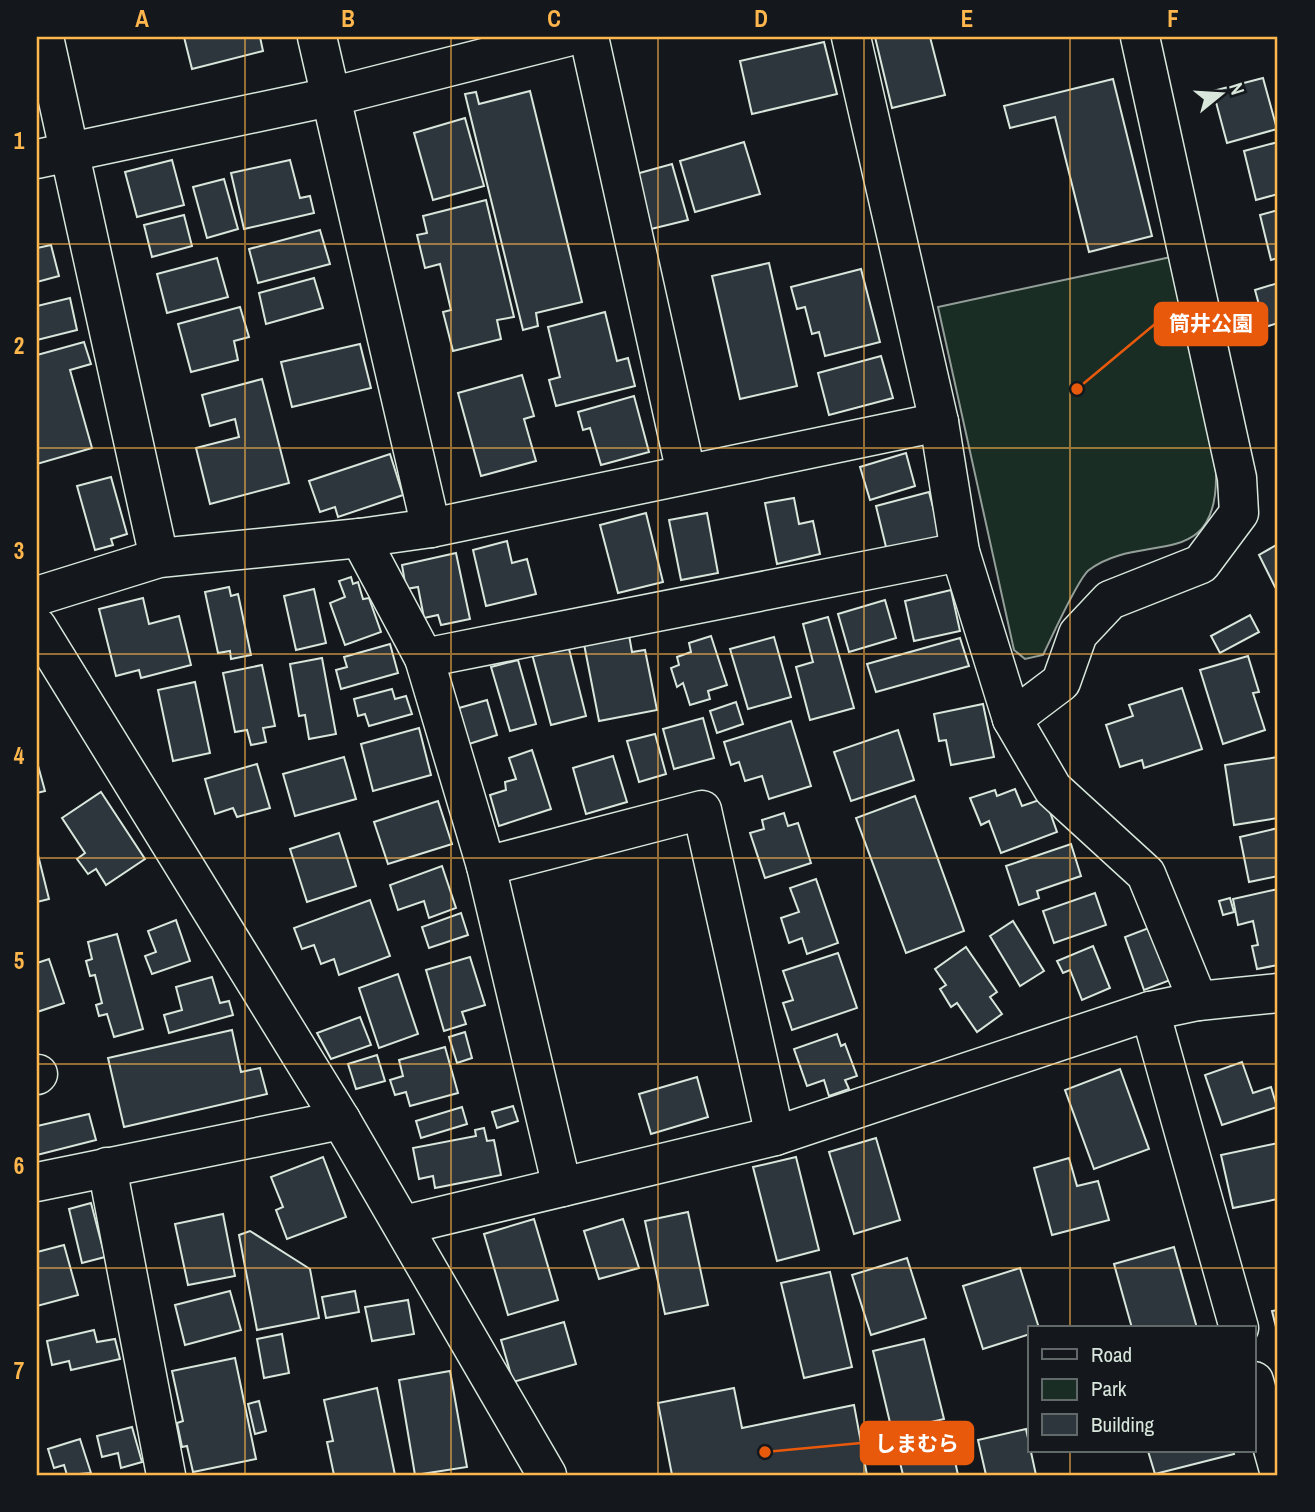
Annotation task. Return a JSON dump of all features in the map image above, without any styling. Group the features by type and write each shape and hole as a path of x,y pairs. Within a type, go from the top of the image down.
{"street":[{"path":"44,37 53,155 159,558"},
{"path":"317,37 431,527"},
{"path":"53,155 330,97 567,37"},
{"path":"589,37 686,473"},
{"path":"851,37 939,422 960,551 1012,719 1053,789 1146,874 1198,1000"},
{"path":"1012,719 1061,682 1078,634 1110,600 1201,564 1239,513 1237,478 1140,37"},
{"path":"37,596 159,558 360,538 431,527 939,422"},
{"path":"360,538 424,658 486,866 562,1187"},
{"path":"424,658 960,551"},
{"path":"37,627 341,1119 547,1475"},
{"path":"486,866 702,810 775,1136"},
{"path":"404,1225 775,1136 1150,1011 1198,1000 1278,993"},
{"path":"1150,1011 1238,1326"},
{"path":"37,1182 341,1119"},
{"path":"107,1167 166,1475"},
{"path":"1256,1388 1278,1467"}],"green space":[{"path":"1171,257 1216,471 1214,503 1205,525 1191,537 1174,544 1110,559 1089,570 1072,596 1043,655 1025,659 1014,650 938,307"}],"building":[{"path":"184,37 260,37 263,51 192,69"},
{"path":"875,37 930,37 945,95 892,108"},
{"path":"824,42 837,94 752,114 740,61"},
{"path":"1263,78 1277,129 1227,143 1213,91"},
{"path":"1113,79 1152,236 1089,252 1055,117 1010,128 1004,106"},
{"path":"530,91 582,302 536,313 538,326 523,330 465,94 476,92 479,104"},
{"path":"465,118 484,186 433,200 414,133"},
{"path":"744,142 760,194 695,212 680,161"},
{"path":"1278,142 1278,194 1256,200 1244,151"},
{"path":"172,160 184,205 137,217 125,172"},
{"path":"290,160 300,198 310,196 314,213 244,229 231,173"},
{"path":"672,164 688,220 651,229 636,174"},
{"path":"224,179 238,229 207,238 193,187"},
{"path":"486,200 514,317 497,320 501,339 453,351 443,312 451,310 440,264 425,268 417,235 427,233 423,216"},
{"path":"1278,210 1278,258 1271,260 1260,215"},
{"path":"184,215 192,246 152,257 144,225"},
{"path":"320,230 330,264 258,283 249,249"},
{"path":"51,245 59,276 37,282 37,248"},
{"path":"217,258 228,297 167,313 157,274"},
{"path":"769,263 797,386 740,399 712,276"},
{"path":"861,269 880,342 825,356 819,332 812,334 805,307 797,309 791,287"},
{"path":"314,278 323,308 266,324 259,293"},
{"path":"1278,283 1278,323 1265,327 1255,290"},
{"path":"70,298 77,330 37,340 37,306"},
{"path":"240,307 249,337 234,341 238,360 191,372 178,324"},
{"path":"605,312 617,361 628,358 635,386 556,406 549,380 560,377 548,327"},
{"path":"84,342 91,364 70,370 92,448 37,464 37,355"},
{"path":"360,344 371,388 292,407 281,362"},
{"path":"881,356 893,398 829,415 818,373"},
{"path":"522,375 534,416 524,419 536,461 481,476 458,393"},
{"path":"262,379 289,483 210,504 196,448 239,437 235,419 210,426 202,395"},
{"path":"634,396 649,452 601,465 590,428 583,430 578,412"},
{"path":"906,453 915,486 870,500 860,467"},
{"path":"390,454 403,495 338,517 335,507 320,512 309,481"},
{"path":"111,477 127,534 111,539 113,545 95,550 77,486"},
{"path":"929,492 941,537 887,551 876,506"},
{"path":"794,498 799,524 813,521 820,554 777,564 765,503"},
{"path":"646,513 663,582 618,593 600,525"},
{"path":"707,513 718,573 681,580 669,520"},
{"path":"507,541 512,563 527,559 536,594 486,606 473,550"},
{"path":"1278,544 1278,585 1275,587 1259,555"},
{"path":"456,553 470,619 441,625 438,615 424,618 418,587 406,589 402,565"},
{"path":"351,577 353,584 358,582 363,599 369,598 381,632 345,645 330,603 345,597 339,581"},
{"path":"229,587 231,596 238,594 251,655 231,659 230,651 218,653 205,592"},
{"path":"314,589 326,643 296,650 284,596"},
{"path":"951,590 960,631 914,641 905,601"},
{"path":"143,598 149,624 179,616 191,665 141,678 139,670 116,676 99,609"},
{"path":"885,600 896,638 849,652 838,614"},
{"path":"1250,615 1259,632 1220,653 1211,636"},
{"path":"828,617 854,708 810,720 796,667 813,662 803,624"},
{"path":"629,635 632,652 645,650 657,710 599,721 584,644"},
{"path":"711,636 727,685 708,691 710,699 690,705 683,683 677,687 671,668 679,665 677,657 691,652 689,643"},
{"path":"774,637 791,697 748,709 730,649"},
{"path":"960,638 969,666 876,692 867,664"},
{"path":"390,644 398,673 341,689 336,670 347,667 344,657"},
{"path":"568,645 586,716 551,725 532,654"},
{"path":"1248,656 1259,692 1253,693 1265,730 1223,744 1200,670"},
{"path":"322,658 336,734 309,739 305,715 299,716 290,664"},
{"path":"518,660 536,724 510,731 491,667"},
{"path":"262,665 275,726 263,728 266,742 251,745 247,730 235,732 223,673"},
{"path":"195,682 210,753 173,761 158,690"},
{"path":"1182,688 1202,749 1144,768 1142,760 1120,767 1106,725 1133,716 1129,705"},
{"path":"392,689 395,699 406,696 412,714 369,726 365,714 358,716 354,699"},
{"path":"487,700 497,735 469,744 459,708"},
{"path":"736,702 743,724 717,733 710,711"},
{"path":"983,704 994,757 951,765 946,740 939,741 934,714"},
{"path":"703,718 714,758 674,769 663,729"},
{"path":"791,721 811,786 769,799 762,776 745,781 739,762 731,765 724,742"},
{"path":"419,728 431,775 373,791 361,744"},
{"path":"898,730 914,780 851,801 834,752"},
{"path":"655,734 666,774 639,782 627,741"},
{"path":"532,750 551,809 499,826 490,795 506,790 505,782 516,779 509,758"},
{"path":"613,756 627,802 586,814 573,768"},
{"path":"344,757 356,799 295,816 283,774"},
{"path":"1278,757 1278,818 1234,825 1225,765"},
{"path":"37,762 45,791 37,793"},
{"path":"257,764 270,808 237,817 233,808 215,814 205,779"},
{"path":"1015,789 1022,806 1045,798 1057,832 1001,853 989,821 981,825 970,798 995,790 997,796"},
{"path":"101,792 145,859 106,885 96,869 88,874 77,859 85,853 62,818"},
{"path":"915,796 964,931 906,953 856,818"},
{"path":"438,801 452,844 388,864 374,822"},
{"path":"784,813 788,826 798,823 811,863 765,878 750,833 764,829 762,820"},
{"path":"1278,828 1278,876 1249,882 1240,837"},
{"path":"339,833 356,886 307,902 290,849"},
{"path":"1071,844 1081,876 1037,891 1039,898 1019,905 1006,866"},
{"path":"37,851 49,899 37,902"},
{"path":"442,866 456,908 429,918 424,901 398,910 390,885"},
{"path":"816,879 838,943 807,954 802,938 789,943 781,918 799,912 790,888"},
{"path":"1278,889 1278,965 1257,969 1252,946 1258,945 1253,921 1238,925 1233,899"},
{"path":"1095,893 1106,925 1054,943 1043,911"},
{"path":"1230,898 1234,912 1223,915 1219,901"},
{"path":"370,900 390,956 339,975 334,959 321,964 314,945 302,949 294,928"},
{"path":"461,913 468,935 429,948 422,927"},
{"path":"176,920 190,961 152,974 145,956 156,952 148,931"},
{"path":"1013,921 1044,971 1020,986 990,936"},
{"path":"1154,926 1173,979 1144,990 1125,937"},
{"path":"117,934 143,1029 114,1037 107,1014 99,1016 96,1005 102,1003 95,975 90,976 86,961 92,959 88,942"},
{"path":"1093,946 1110,988 1082,1000 1070,970 1063,973 1057,961"},
{"path":"966,947 997,992 990,997 1002,1014 977,1032 957,1003 951,1007 940,989 946,985 935,969"},
{"path":"838,953 857,1008 792,1030 783,1003 793,1000 783,971"},
{"path":"470,957 485,1005 462,1012 466,1024 444,1031 426,970"},
{"path":"49,959 64,1003 37,1012 37,963"},
{"path":"398,974 418,1034 379,1048 359,988"},
{"path":"212,977 220,1003 229,1001 233,1015 169,1033 164,1015 182,1010 176,987"},
{"path":"360,1017 371,1045 331,1059 317,1033"},
{"path":"232,1030 241,1072 260,1068 267,1094 124,1127 108,1058"},
{"path":"465,1032 472,1058 457,1063 449,1037"},
{"path":"837,1034 841,1046 845,1044 857,1076 845,1080 849,1089 829,1096 824,1080 807,1086 794,1049"},
{"path":"445,1047 458,1093 410,1106 406,1092 395,1095 390,1080 403,1076 399,1060"},
{"path":"377,1055 385,1081 356,1089 348,1064"},
{"path":"1242,1062 1253,1093 1271,1087 1277,1107 1222,1125 1205,1075"},
{"path":"1120,1069 1149,1149 1094,1169 1065,1090"},
{"path":"697,1077 708,1117 651,1134 639,1094"},
{"path":"513,1106 518,1121 497,1128 492,1112"},
{"path":"462,1107 467,1124 421,1138 416,1121"},
{"path":"89,1114 96,1140 37,1155 37,1126"},
{"path":"484,1128 487,1141 494,1140 501,1175 435,1188 433,1176 419,1179 413,1148 476,1136 475,1130"},
{"path":"876,1138 900,1220 854,1234 829,1152"},
{"path":"1278,1143 1278,1199 1233,1208 1221,1155"},
{"path":"323,1157 346,1217 287,1239 276,1210 283,1207 271,1177"},
{"path":"796,1157 819,1250 777,1261 753,1167"},
{"path":"1069,1158 1077,1186 1098,1181 1109,1220 1052,1235 1034,1168"},
{"path":"91,1203 105,1257 82,1263 69,1209"},
{"path":"688,1212 708,1305 665,1314 645,1221"},
{"path":"223,1214 235,1276 188,1285 175,1224"},
{"path":"534,1219 558,1300 508,1315 484,1234"},
{"path":"623,1219 639,1268 599,1279 584,1231"},
{"path":"250,1231 310,1269 319,1318 257,1330 239,1235"},
{"path":"64,1245 78,1295 37,1306 37,1252"},
{"path":"1174,1247 1196,1326 1131,1326 1114,1264"},
{"path":"907,1258 926,1318 871,1335 852,1275"},
{"path":"1020,1268 1038,1326 1028,1326 1028,1335 983,1349 963,1286"},
{"path":"830,1272 852,1367 804,1378 781,1283"},
{"path":"230,1291 241,1330 185,1345 175,1305"},
{"path":"355,1291 359,1312 326,1318 322,1297"},
{"path":"408,1300 414,1334 372,1341 365,1307"},
{"path":"1278,1310 1278,1335 1272,1311"},
{"path":"564,1322 576,1364 513,1382 501,1340"},
{"path":"94,1330 97,1342 115,1339 120,1359 71,1370 69,1361 52,1365 47,1341"},
{"path":"282,1334 289,1373 264,1378 257,1339"},
{"path":"924,1339 944,1419 892,1431 873,1351"},
{"path":"235,1358 256,1459 193,1472 187,1446 182,1447 177,1423 183,1421 172,1371"},
{"path":"450,1371 467,1467 415,1475 399,1380"},
{"path":"377,1388 395,1475 334,1475 327,1442 333,1441 324,1400"},
{"path":"734,1388 742,1428 854,1405 867,1475 672,1475 658,1403"},
{"path":"259,1401 266,1431 255,1434 248,1404"},
{"path":"132,1427 142,1462 121,1468 118,1453 102,1457 97,1436"},
{"path":"1026,1429 1028,1452 1031,1452 1036,1475 986,1475 978,1440"},
{"path":"949,1434 958,1475 903,1475 896,1446"},
{"path":"80,1439 91,1473 67,1475 64,1465 54,1468 48,1449"},
{"path":"1148,1452 1234,1454 1155,1474"}],"place":[{"name":"筒井公園","path":"1077,389"},
{"name":"しまむら","path":"765,1452"}]}
